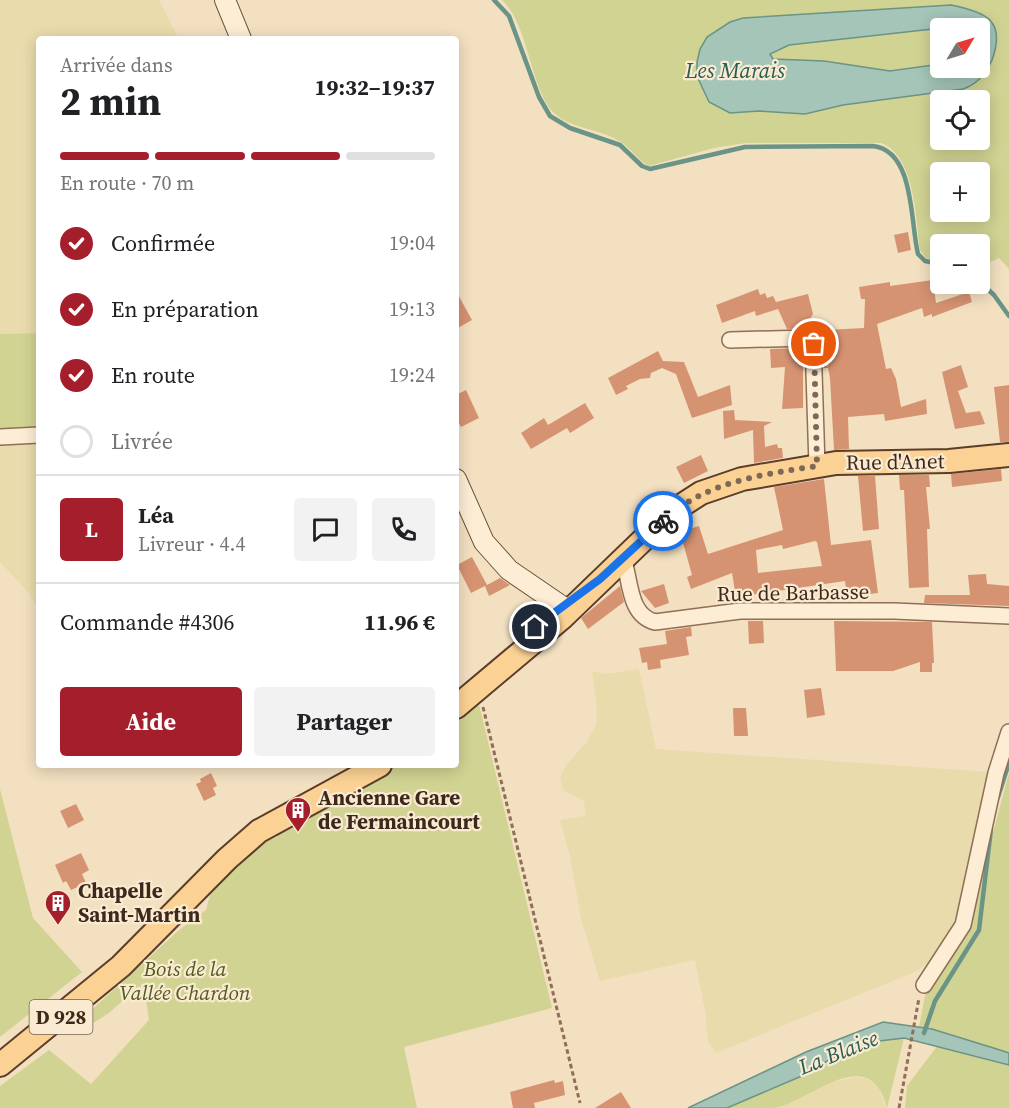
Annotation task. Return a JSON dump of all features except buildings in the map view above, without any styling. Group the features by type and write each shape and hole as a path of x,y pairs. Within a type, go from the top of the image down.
{"main road":[{"name":"Rue d'Anet","path":"459,705 673,511 701,494 742,479 841,462 958,460 1009,455"},
{"name":"Rue d'Anet","path":"459,690 565,609"},
{"name":"D 928","path":"316,800 359,768"},
{"name":"D 928","path":"0,1065 121,966 251,838 272,823 375,768"}],"street":[{"path":"225,0 240,36"},
{"path":"730,340 807,338 813,341 817,466"},
{"path":"0,436 36,435"},
{"path":"459,486 484,542 509,570 565,609"},
{"name":"Rue de Barbasse","path":"623,558 638,611 645,619 655,622 740,611 894,611 1009,616"},
{"path":"924,986 963,925 996,773 1009,732"}],"path":[{"path":"479,688 580,1103"},
{"path":"899,1108 910,1042 924,986"}],"shaded area":[{"path":"0,0 159,0 177,36 36,36 36,333 0,334"},
{"path":"36,438 36,605 28,592 0,562 0,440"},
{"path":"639,669 656,749 992,772 960,914 950,936 933,959 917,971 716,1053 708,1042 695,960 600,981 581,919 570,856 560,820 586,816 584,801 563,790 560,778 567,764 586,743 596,725 597,710 592,671 605,674"},
{"path":"854,1077 865,1078 878,1085 886,1108 775,1108 828,1083"}],"green space":[{"path":"502,0 1009,0 1009,269 999,258 990,262 990,234 930,234 930,259 926,258 920,250 915,206 907,174 901,161 892,150 881,143 746,143 714,148 649,166 617,140 571,124 555,114 548,106 536,80 517,22"},
{"path":"36,333 36,430 0,433 0,334"},
{"name":"Bois de la Vallée Chardon","path":"477,696 552,1008 404,1047 417,1108 0,1108 0,1086 49,1050 91,1084 149,1020 146,999 139,986 109,1013 79,1032 75,1031 75,1025 178,931 206,910 212,888 253,848 277,837 286,827 383,768 459,768 459,711"},
{"path":"1009,773 1009,1053 919,1027 926,991 967,929"},
{"path":"0,789 33,918 82,972 0,1037"},
{"path":"904,1038 887,1108 879,1088 867,1078 854,1076 838,1080 774,1108 727,1108 804,1075 829,1060 871,1042"},
{"path":"938,1045 1009,1065 1009,1108 905,1108 907,1086"}],"water":[{"name":"Les Marais","path":"951,5 975,11 987,18 930,18 930,29 789,45 770,54 773,59 824,61 890,71 930,65 930,78 980,78 963,89 930,90 930,93 843,105 805,114 759,111 730,113 709,102 697,76 700,49 707,37 730,22 743,18"},
{"name":"Les Marais","path":"990,20 997,36 990,64"},
{"name":"La Blaise","path":"883,1022 932,1029 1009,1053 1009,1065 904,1038 871,1042 829,1060 804,1075 727,1108 688,1108 806,1052"}],"waterway":[{"path":"494,0 509,16 539,97 550,116 570,128 620,145 642,166 650,169 745,147 873,146 887,151 897,160 904,174 918,254 925,261 930,262"},
{"path":"990,291 1009,316"},
{"path":"998,797 1009,763"},
{"path":"924,1033 935,1001 979,930 991,829"}],"way so far":[{"path":"663,521 691,499 724,484 817,466 814,344"}],"place":[{"name":"Ancienne Gare de Fermaincourt","path":"298,833"},
{"name":"Chapelle Saint-Martin","path":"58,926"}],"route":[{"path":"535,627 600,579 663,521"}]}
